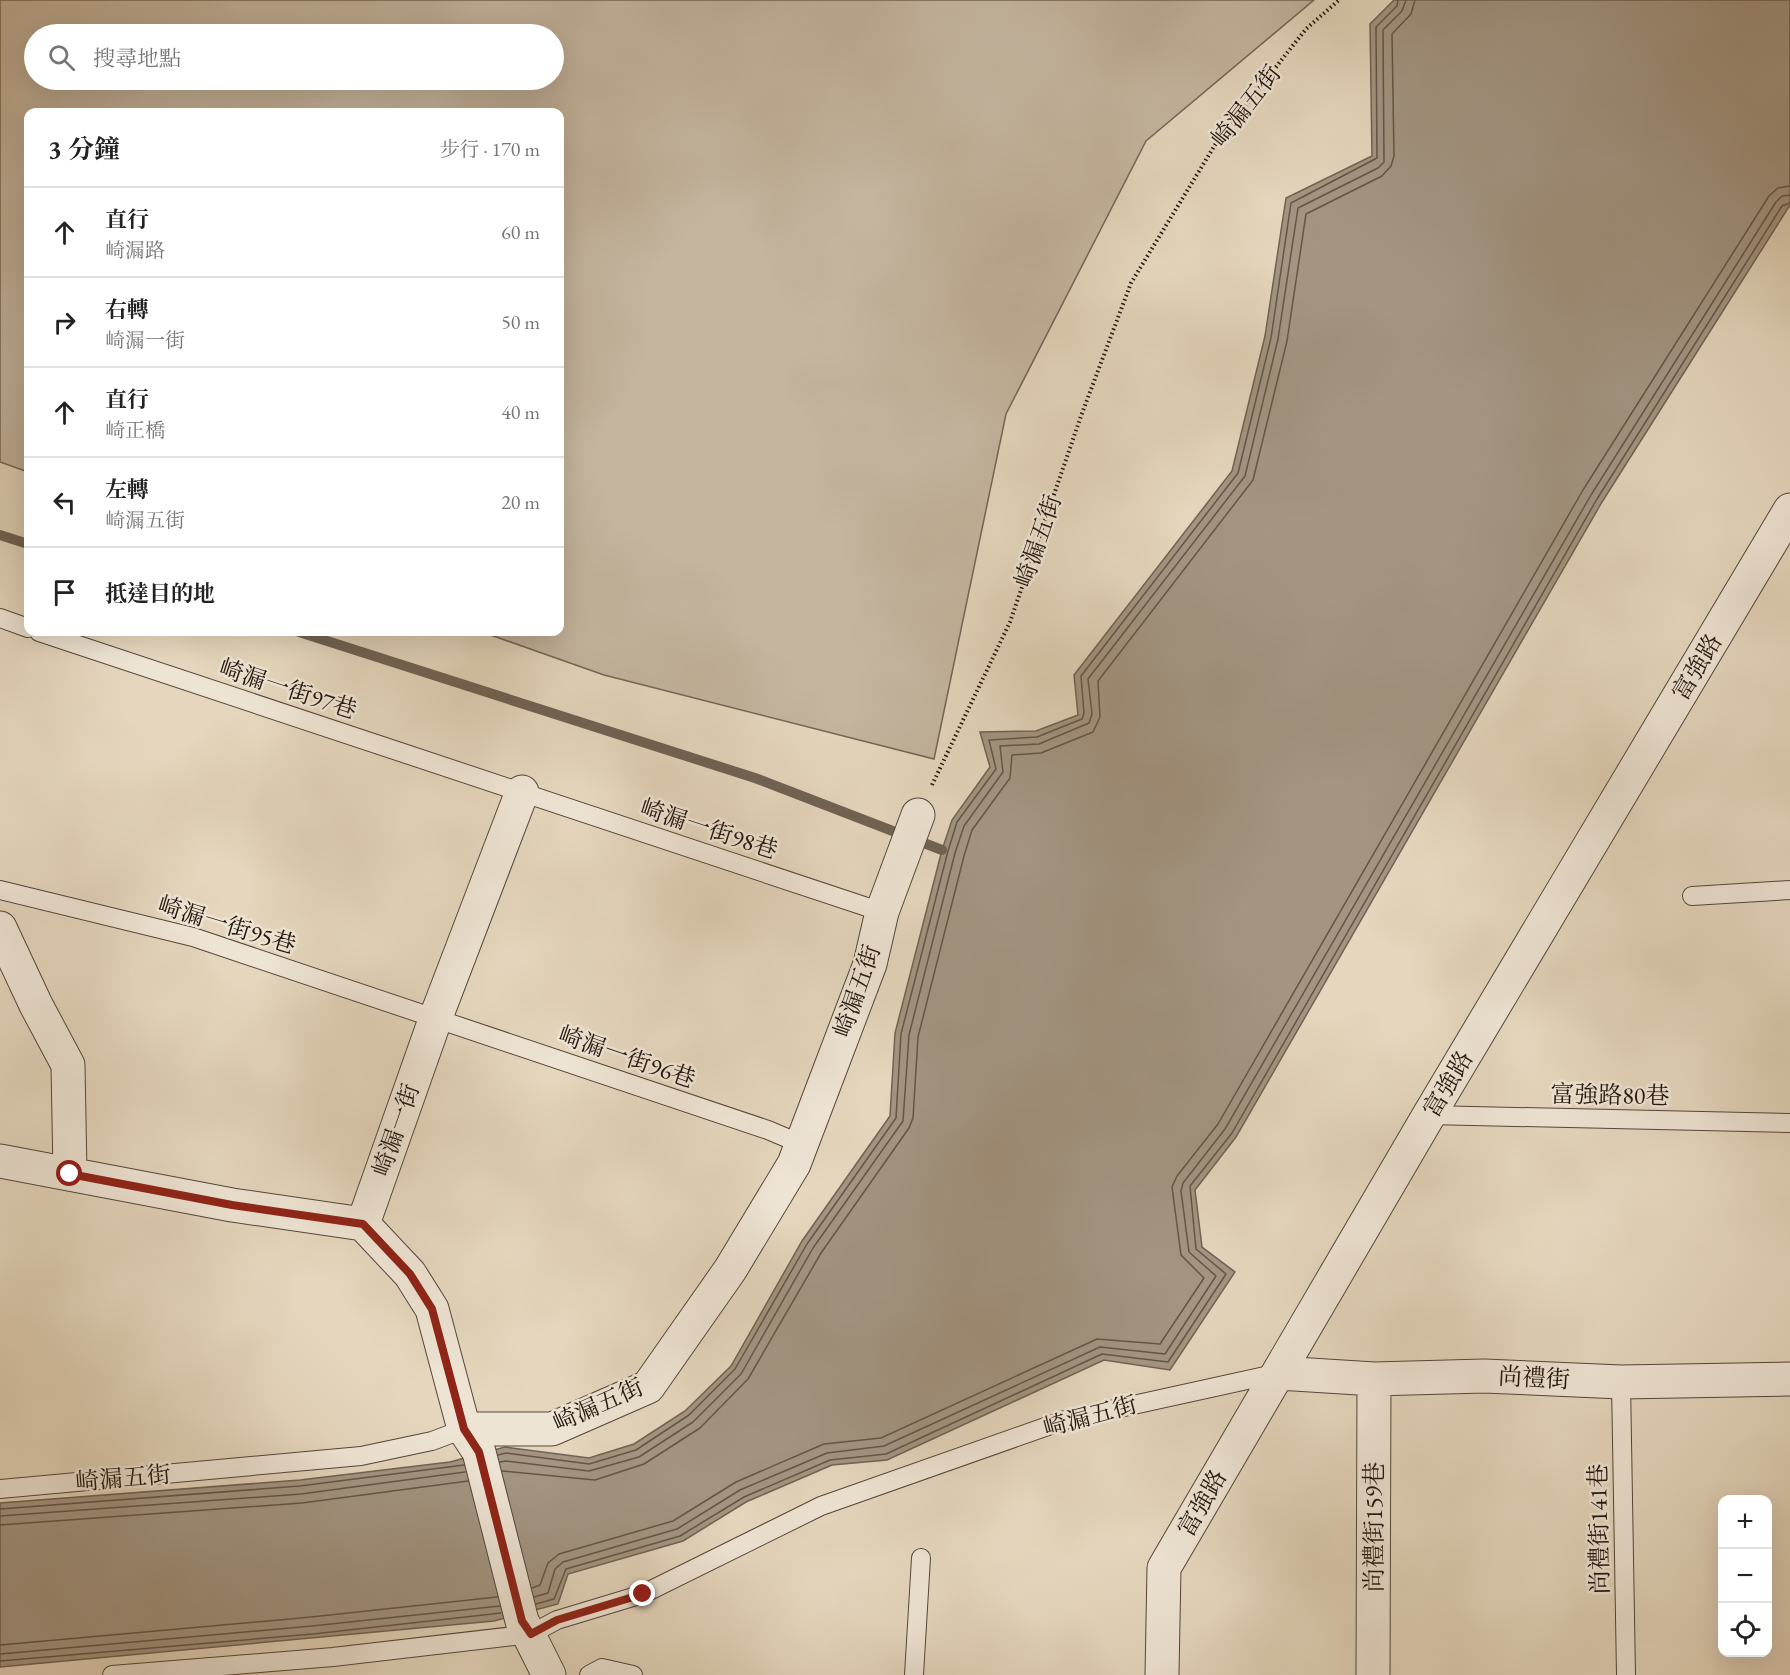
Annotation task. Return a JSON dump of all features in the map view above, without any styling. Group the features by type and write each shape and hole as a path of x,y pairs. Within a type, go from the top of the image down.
{"street":[{"name":"富強路","path":"1162,1675 1164,1568 1429,1115 1775,563 1790,510"},
{"name":"崎漏一街","path":"363,1224 436,1017 522,792"},
{"name":"崎漏五街","path":"472,1440 552,1429 648,1387 730,1270 794,1164 870,964 882,912 918,815"},
{"path":"0,928 36,1005 68,1065 70,1174"},
{"path":"0,1161 232,1205 363,1224 410,1274 432,1309 527,1628 549,1675"},
{"name":"尚禮街","path":"1279,1373 1374,1378 1484,1376 1621,1382 1790,1379"},
{"name":"尚禮街159巷","path":"1373,1675 1374,1378"}],"lane":[{"path":"0,618 24,627"},
{"name":"崎漏一街97巷","path":"51,636 522,792"},
{"name":"崎漏一街98巷","path":"522,792 882,912"},
{"name":"崎漏一街95巷","path":"0,890 193,937 436,1017"},
{"path":"1692,896 1790,890"},
{"name":"崎漏一街96巷","path":"436,1017 768,1130 801,1144"},
{"name":"富強路80巷","path":"1429,1115 1790,1123"},
{"name":"崎漏五街","path":"112,1675 333,1657 527,1628 643,1594 821,1506 1065,1420 1279,1373"},
{"name":"尚禮街141巷","path":"1621,1382 1626,1675"},
{"name":"崎漏五街","path":"0,1489 361,1456 432,1441 472,1440"},
{"path":"914,1675 921,1558"},
{"path":"329,1675 333,1657"},
{"path":"589,1675 602,1668 633,1675"}],"path":[{"name":"崎漏五街","path":"918,815 1010,622 1081,416 1131,283 1218,140 1306,28 1339,0"}],"shaded area":[{"path":"0,0 1314,0 1146,141 1006,414 934,759 604,675 493,636 564,636 564,108 24,108 24,471 0,462"}],"water":[{"path":"1394,0 1790,0 1790,205 1602,502 1236,1137 1195,1190 1202,1247 1235,1272 1170,1370 1104,1360 887,1460 832,1465 746,1502 683,1541 568,1574 558,1604 494,1621 0,1667 0,1503 300,1480 450,1462 505,1447 589,1458 634,1444 685,1411 731,1366 802,1241 890,1116 895,1033 942,850 952,820 990,767 980,732 1036,731 1078,715 1074,675 1232,471 1265,336 1286,198 1372,156 1370,24"}],"waterway":[{"path":"0,535 24,543"},
{"path":"311,636 755,778 942,850"}],"route":[{"path":"70,1174 232,1205 363,1224 410,1274 432,1309 464,1429 479,1452 522,1621 531,1634 557,1620 643,1594"}]}
